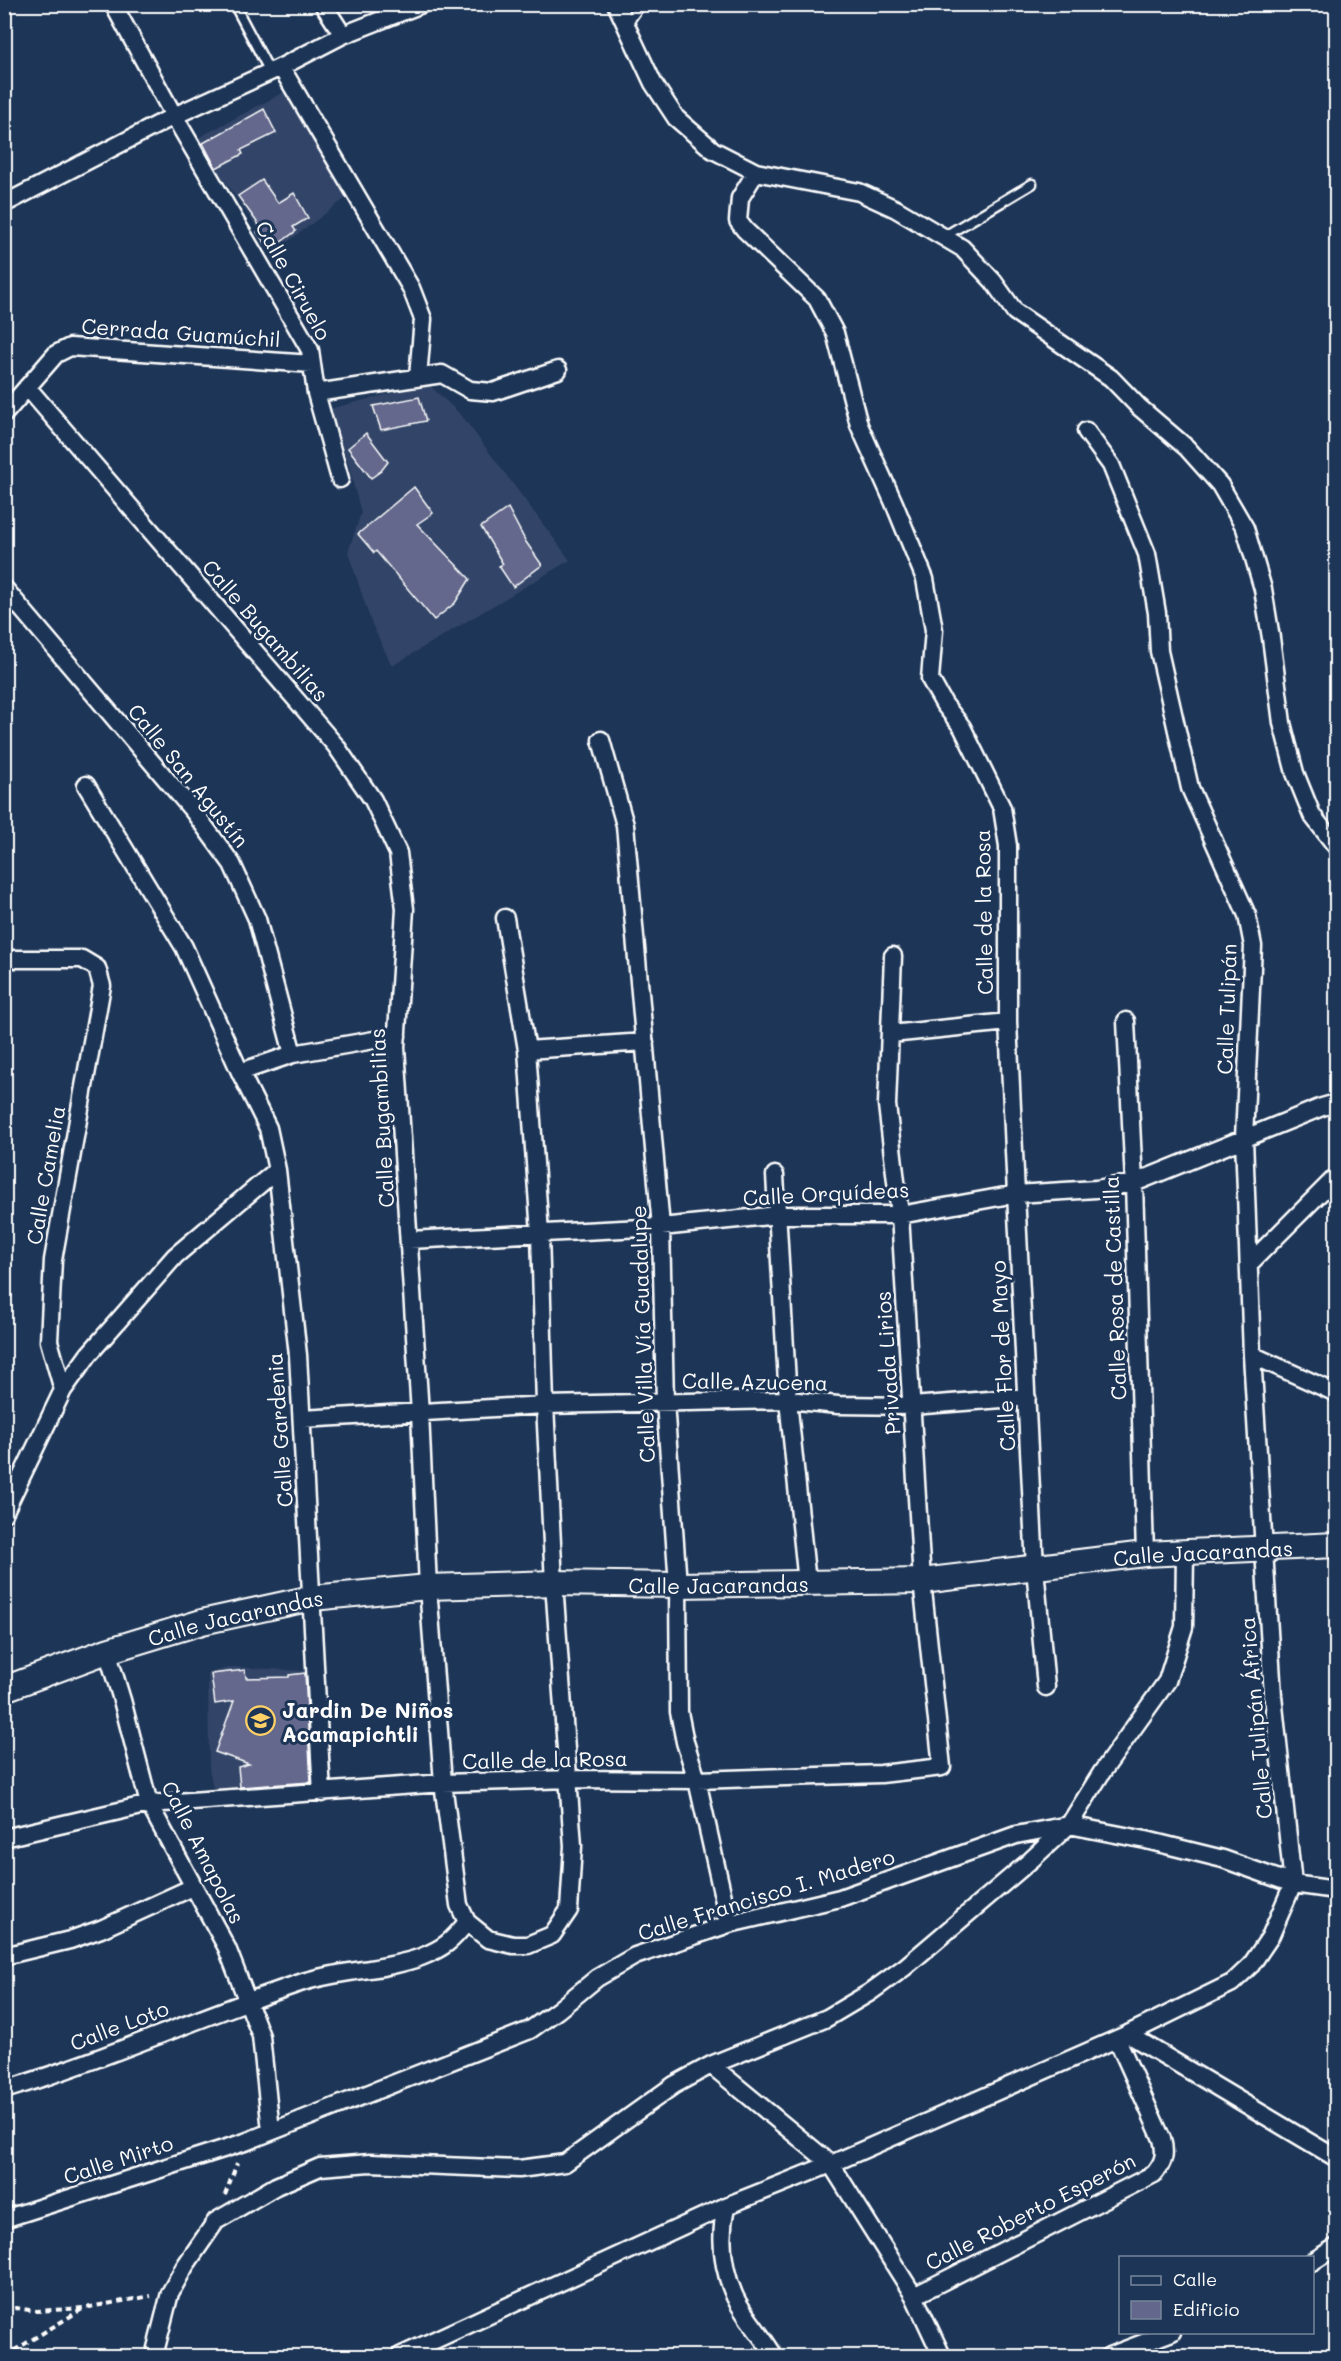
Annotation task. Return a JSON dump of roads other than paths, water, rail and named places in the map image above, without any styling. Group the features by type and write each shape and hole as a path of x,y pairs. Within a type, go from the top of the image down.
{"street":[{"name":"Calle Ciruelo","path":"113,4 174,116 310,350 315,393 340,479"},
{"path":"323,4 343,35"},
{"path":"5,202 174,116 275,70 343,35 422,4"},
{"path":"616,4 653,84 676,118 713,150 756,172 859,192 896,209 962,248 993,281 1015,312 1111,378 1139,407 1187,448 1220,485 1245,528 1263,589 1282,723 1294,773 1312,815 1336,846"},
{"path":"275,70 411,288 423,320 418,377"},
{"name":"Calle de la Rosa","path":"756,172 741,198 738,221 817,299 835,333 860,425 925,579 934,630 930,679 944,705 962,727 1002,808 1008,846 1008,1022"},
{"name":"Cerrada Guamúchil","path":"4,414 56,354 70,347 312,364"},
{"path":"315,393 442,374 470,390 493,392 558,370"},
{"name":"Calle Bugambilias","path":"27,387 336,746 373,800 398,853 405,909 397,1036 428,1587 443,1783 459,1905 467,1922"},
{"name":"Calle Tulipán","path":"1086,431 1111,465 1147,554 1157,613 1159,651 1190,788 1209,835 1247,915 1253,946 1244,1138 1252,1355 1264,1549"},
{"name":"Calle San Agustín","path":"4,588 194,812 232,864 256,919 292,1054"},
{"name":"Calle Villa Vía Guadalupe","path":"601,740 625,825 661,1227 665,1402 678,1585 679,1712 685,1742 697,1780 729,1924"},
{"name":"Calle Gardenia","path":"87,785 184,947 240,1072 268,1128 277,1170 298,1355 322,1793"},
{"path":"249,2002 302,1982 420,1957 451,1942 467,1922 488,1939 513,1945 528,1945 552,1935 569,1910 573,1846 570,1779 554,1583 545,1405 540,1233 527,1050 505,918"},
{"name":"Privada Lirios","path":"893,956 887,1105 900,1215 922,1581 942,1767"},
{"name":"Calle Camelia","path":"4,959 82,959 97,968 102,986 53,1260 49,1341 63,1390"},
{"path":"891,1034 1008,1022"},
{"name":"Calle Flor de Mayo","path":"1008,1022 1035,1568 1046,1687"},
{"name":"Calle Rosa de Castilla","path":"1126,1022 1134,1183 1145,1554"},
{"path":"240,1072 292,1054 397,1036"},
{"path":"527,1050 645,1042"},
{"name":"Calle Orquídeas","path":"409,1240 661,1227 778,1215 900,1215 1016,1194 1096,1189 1134,1183 1336,1103"},
{"path":"4,1513 63,1390 88,1354 175,1256 277,1170"},
{"path":"775,1175 788,1400 807,1583"},
{"path":"1249,1264 1336,1177"},
{"path":"1252,1355 1336,1393"},
{"name":"Calle Azucena","path":"302,1419 545,1405 788,1400 838,1405 912,1406 1027,1397"},
{"name":"Calle Jacarandas","path":"4,1689 107,1651 202,1622 312,1598 428,1587 554,1583 678,1585 922,1581 1145,1554 1336,1545"},
{"name":"Calle Tulipán África","path":"1264,1549 1273,1696 1293,1884"},
{"path":"154,2356 170,2293 185,2266 216,2221 276,2186 320,2168 370,2163 519,2169 565,2163 674,2085 711,2065 827,2018 869,1994 905,1967 1069,1825 1102,1772 1167,1682 1184,1627 1185,1552"},
{"name":"Calle Amapolas","path":"107,1651 149,1804 227,1948 261,2036 271,2131"},
{"name":"Calle de la Rosa","path":"4,1838 149,1804 443,1783 570,1779 697,1780 881,1774 942,1767"},
{"name":"Calle Francisco I. Madero","path":"244,2142 530,2030 597,1978 635,1956 729,1924 840,1898 1016,1835 1069,1825 1146,1840 1223,1859 1293,1884 1336,1890"},
{"path":"400,2356 726,2206 831,2164 1123,2036 1232,1983 1251,1965 1270,1937 1293,1884"},
{"path":"4,1956 70,1940 101,1929 193,1887"},
{"name":"Calle Loto","path":"4,2090 37,2081 249,2002"},
{"path":"1123,2036 1336,2158"},
{"name":"Calle Roberto Esperón","path":"914,2296 1154,2174 1163,2162 1165,2150 1123,2036"},
{"path":"711,2065 831,2164 914,2296 942,2356"},
{"name":"Calle Mirto","path":"4,2219 244,2142"},
{"path":"726,2206 722,2224 721,2254 736,2298 772,2356"},
{"path":"1314,2261 1336,2247"},
{"path":"1109,2356 1167,2334"}],"lane":[{"path":"234,4 275,70"},
{"path":"626,25 641,4"},
{"path":"943,237 1032,184"}],"place":[{"name":"Jardin De Niños Acamapichtli","path":"261,1721"}]}
